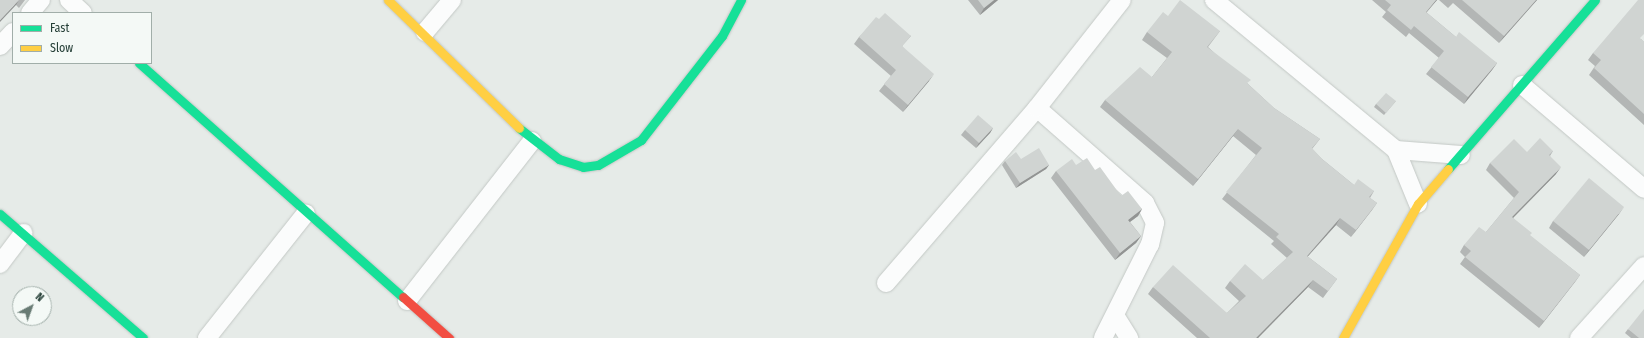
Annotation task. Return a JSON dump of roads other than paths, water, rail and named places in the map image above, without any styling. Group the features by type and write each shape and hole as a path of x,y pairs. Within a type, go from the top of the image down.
{"street":[{"path":"31,12 41,0"},
{"path":"388,0 425,32 496,109 532,141 559,159 583,167 598,165 641,140 722,36 741,0"},
{"path":"425,32 452,0"},
{"path":"886,283 1038,108 1122,0"},
{"path":"1214,0 1396,150 1418,204"},
{"path":"1343,338 1418,204 1595,0"},
{"path":"0,46 12,33"},
{"path":"140,64 306,213 450,338"},
{"path":"1522,84 1644,189"},
{"path":"1038,108 1145,203 1155,223 1116,316 1103,338"},
{"path":"407,301 532,141"},
{"path":"1396,150 1461,155"},
{"path":"207,338 306,213"},
{"path":"0,214 143,338"},
{"path":"0,264 23,234"},
{"path":"1579,338 1644,266"},
{"path":"1116,316 1130,338"}]}
